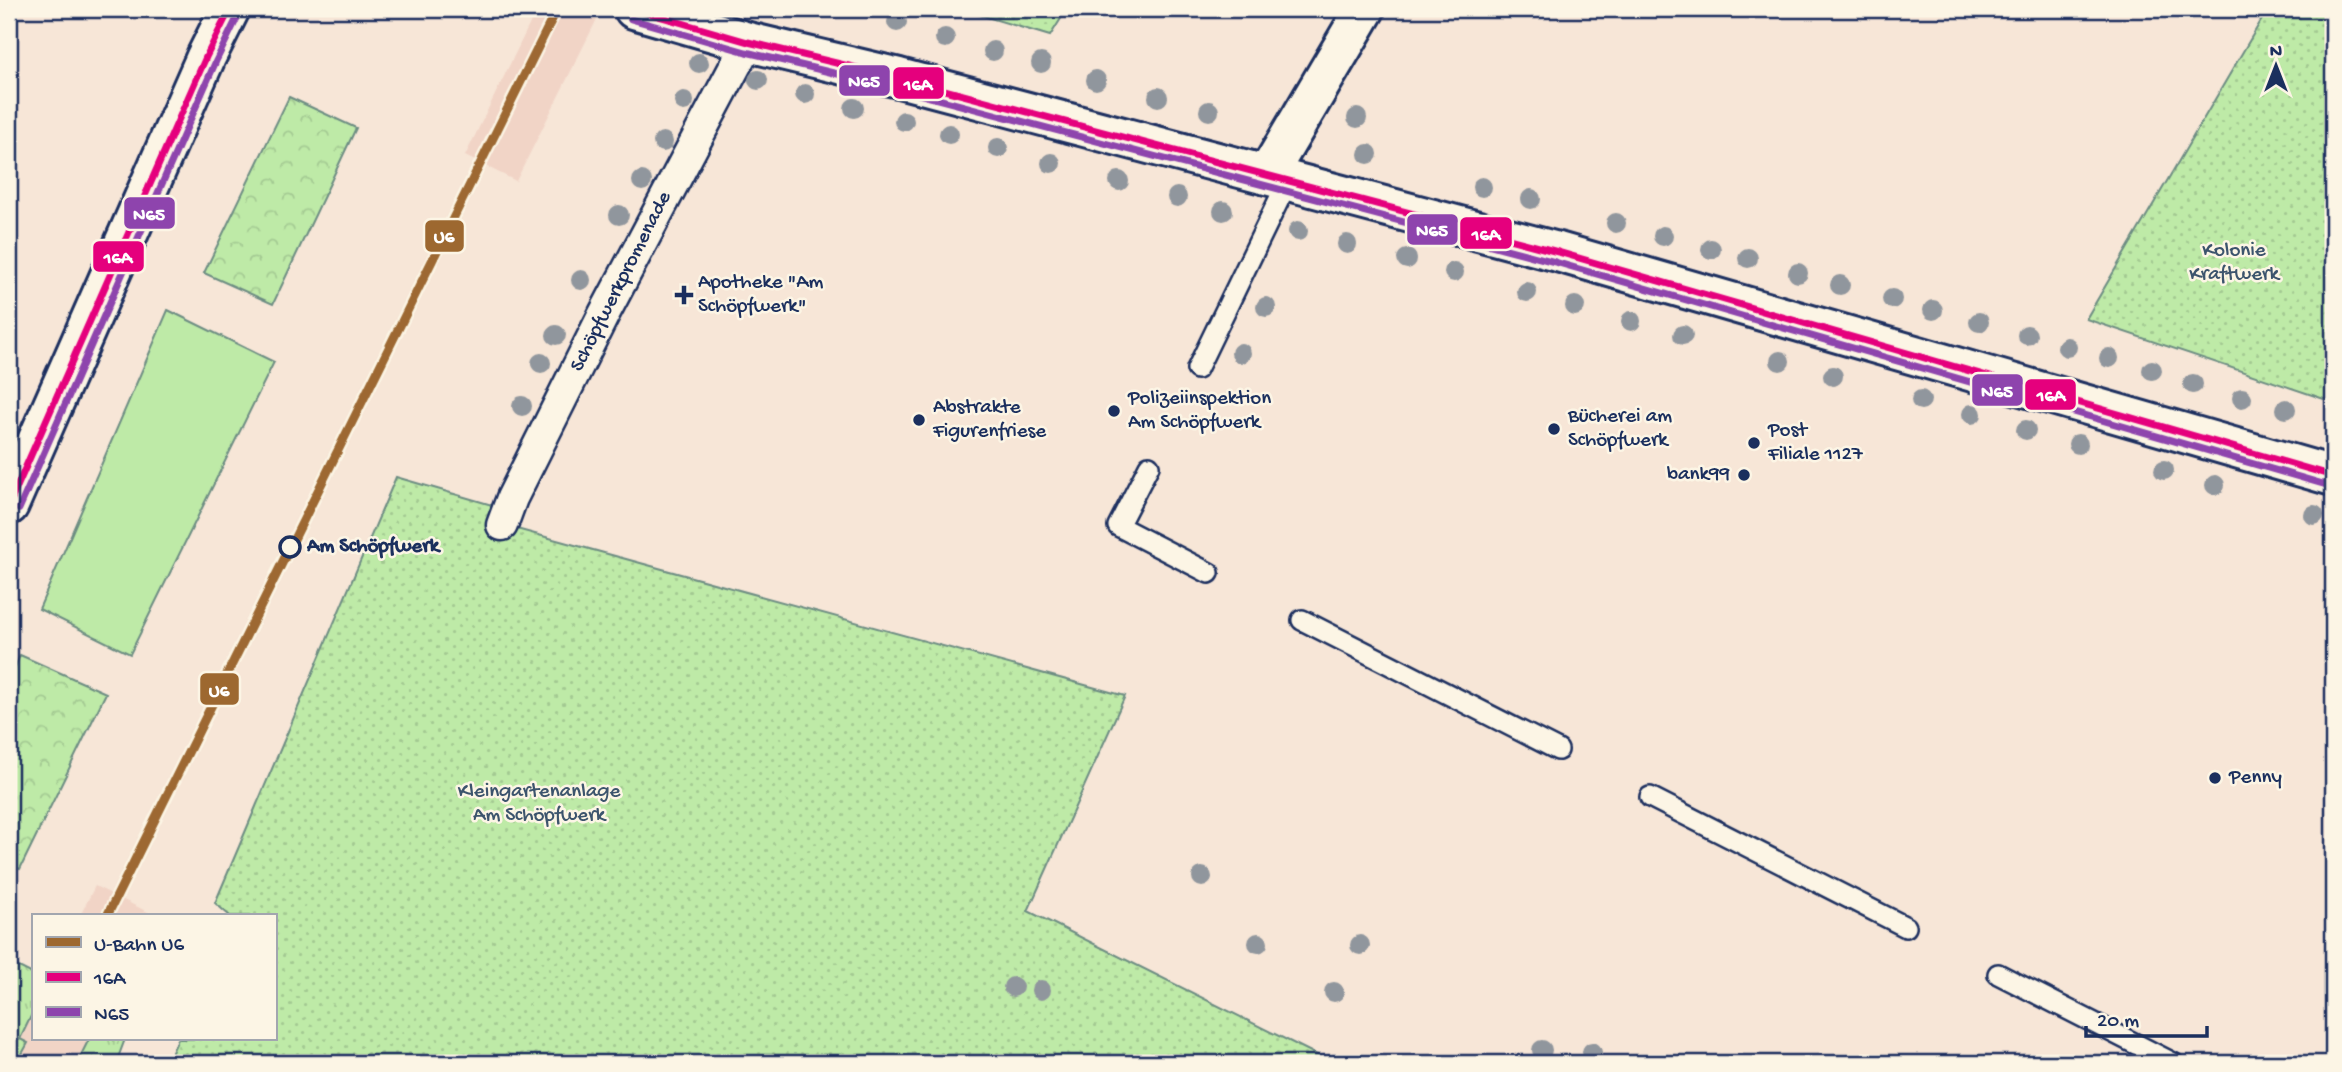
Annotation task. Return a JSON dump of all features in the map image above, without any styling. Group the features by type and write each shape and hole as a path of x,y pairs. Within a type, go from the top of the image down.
{"street":[{"path":"9,505 206,57 230,9"},
{"path":"634,9 748,42 912,81 1558,252 2333,476"},
{"path":"1278,178 1365,9"},
{"name":"Schöpfwerkpromenade","path":"502,525 512,498 604,314 748,42"}],"lane":[{"path":"1196,369 1278,178"},
{"path":"1149,466 1118,526 1209,573"},
{"path":"1302,620 1558,750"},
{"path":"1650,797 1906,927"},
{"path":"1998,974 2173,1063"}],"shaded area":[{"path":"537,9 602,9 516,181 465,156"},
{"path":"95,886 152,914 81,914"},
{"path":"32,1014 32,1040 88,1040 77,1063 17,1063 27,1043 20,1039"}],"green space":[{"path":"960,9 1067,9 1050,36"},
{"name":"Kolonie Kraftwerk","path":"2268,9 2333,9 2333,402 2086,319"},
{"path":"289,97 356,128 273,304 204,273"},
{"path":"168,310 274,362 130,654 39,609"},
{"name":"Kleingartenanlage Am Schöpfwerk","path":"396,477 499,507 502,525 1125,696 1028,911 1319,1056 1347,1063 167,1063 178,1040 276,1040 276,914 228,914 215,903"},
{"path":"20,655 106,693 20,869 9,865 9,682"},
{"path":"9,962 32,974 32,1014 20,1039 28,1043 17,1063 9,1063"},
{"path":"88,1040 125,1040 116,1063 77,1063"}],"metro line":[{"name":"U6","path":"108,914 557,9"}],"transit line":[{"name":"16A","path":"9,505 206,57 230,9"},
{"name":"16A","path":"634,9 748,42 899,78 1558,252 2333,476"},
{"name":"N65","path":"19,509 239,14"},
{"name":"N65","path":"631,19 746,52 896,88 1555,262 2330,486"}],"place":[{"name":"Apotheke \"Am Schöpfwerk\"","path":"684,295"},
{"name":"Polizeiinspektion Am Schöpfwerk","path":"1114,411"},
{"name":"Abstrakte Figurenfriese","path":"919,420"},
{"name":"Bücherei am Schöpfwerk","path":"1554,429"},
{"name":"Post Filiale 1127","path":"1754,443"},
{"name":"bank99","path":"1744,475"},
{"name":"Am Schöpfwerk","path":"290,547"},
{"name":"Penny","path":"2215,778"}]}
